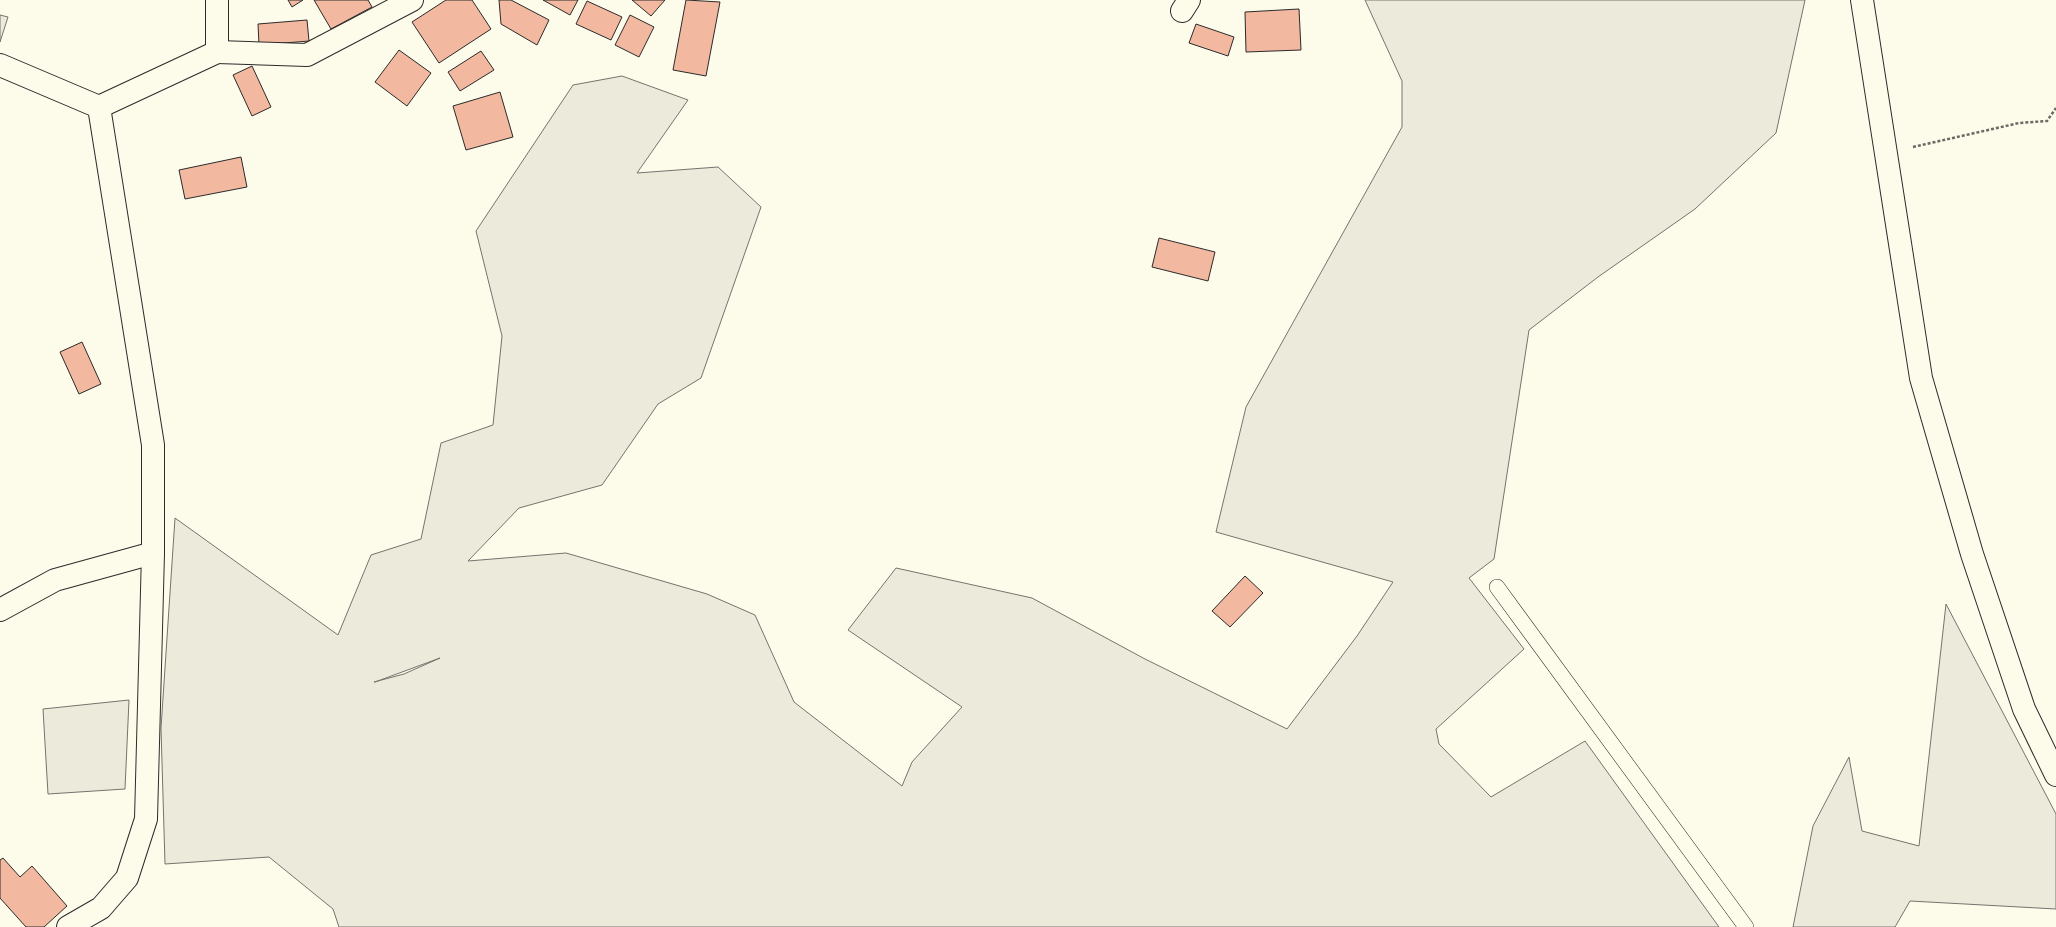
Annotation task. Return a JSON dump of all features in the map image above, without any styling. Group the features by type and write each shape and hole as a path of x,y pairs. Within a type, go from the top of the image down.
{"street":[{"path":"217,52 218,0"},
{"path":"0,65 99,107 217,52 307,55 412,0"},
{"path":"1862,0 1922,378 1972,554 2024,709 2056,775"},
{"path":"68,927 100,908 127,878 146,819 153,553 153,445 99,107"},
{"path":"0,610 55,580 153,553"}],"lane":[{"path":"1497,587 1746,927"}],"path":[{"path":"1887,154 2019,123 2047,121 2056,108"}],"shaded area":[{"path":"1365,0 1805,0 1776,133 1695,209 1598,277 1529,330 1494,559 1469,578 1524,649 1436,729 1439,744 1491,797 1585,741 1719,927 339,927 333,909 269,857 165,864 161,728 175,518 338,635 371,555 421,539 441,443 493,425 502,336 476,231 573,85 622,76 688,100 637,173 718,167 761,207 701,378 658,404 602,485 519,508 468,561 566,553 707,594 755,615 794,702 902,786 912,762 962,707 848,630 896,568 1032,598 1145,659 1287,729 1357,636 1393,582 1216,532 1246,407 1402,127 1402,81","holes":["440,658 404,674 378,681"]},
{"path":"0,15 8,17 0,42"},
{"path":"1946,604 2056,814 2056,909 1910,901 1895,927 1793,927 1813,826 1849,757 1862,831 1919,846"},
{"path":"129,700 125,789 48,794 43,709"}],"building":[{"path":"288,0 303,0 292,7"},
{"path":"314,0 368,0 372,7 331,29"},
{"path":"446,0 472,0 491,29 439,63 412,22"},
{"path":"499,0 511,0 549,20 537,45 501,24"},
{"path":"543,0 578,0 570,15"},
{"path":"632,0 665,0 651,16"},
{"path":"686,0 720,2 706,76 673,70"},
{"path":"587,1 622,17 611,40 576,24"},
{"path":"1299,9 1301,50 1246,52 1245,12"},
{"path":"630,15 654,27 639,57 615,45"},
{"path":"307,20 309,41 259,45 258,24"},
{"path":"1196,24 1234,37 1228,56 1189,43"},
{"path":"399,50 431,73 407,106 375,82"},
{"path":"481,51 494,70 460,91 448,72"},
{"path":"252,66 271,107 252,116 233,75"},
{"path":"500,92 513,137 466,150 453,106"},
{"path":"241,157 247,187 185,199 179,170"},
{"path":"1159,238 1215,252 1208,281 1152,267"},
{"path":"82,342 101,384 79,394 60,352"},
{"path":"1245,576 1263,593 1230,627 1212,611"},
{"path":"3,858 20,877 32,866 67,906 44,927 26,927 0,898 0,860"}]}
